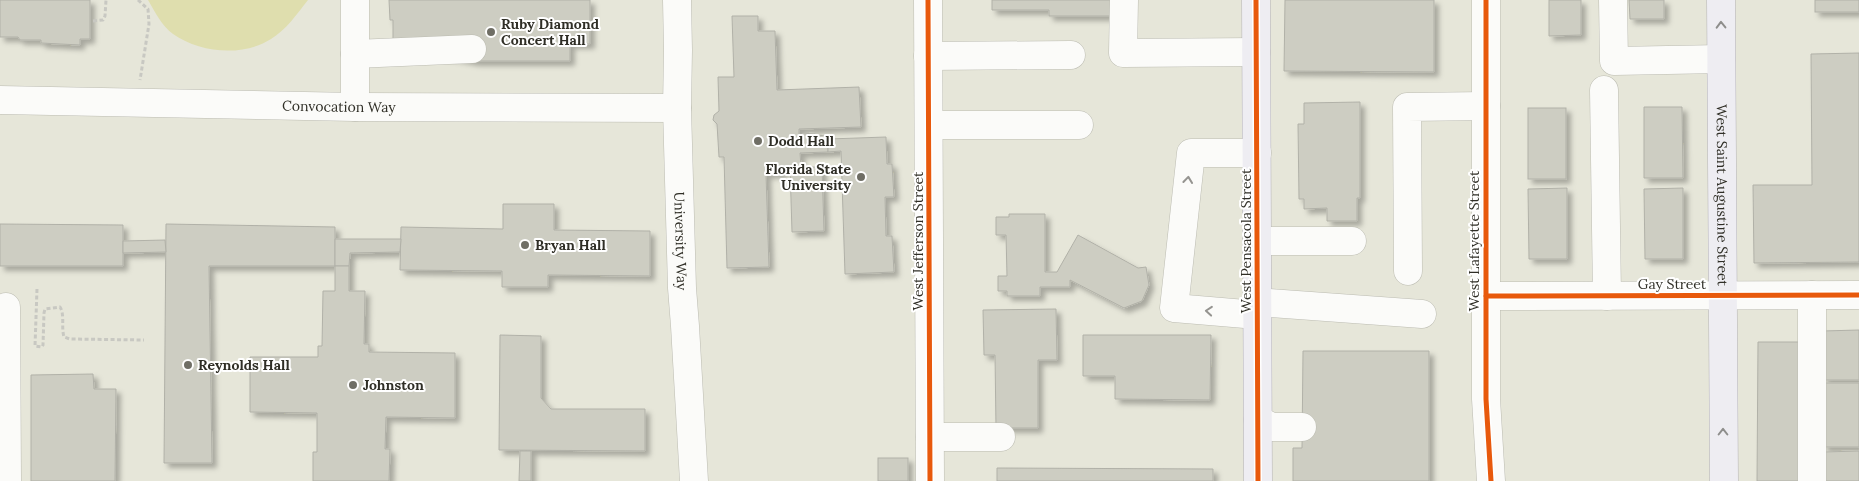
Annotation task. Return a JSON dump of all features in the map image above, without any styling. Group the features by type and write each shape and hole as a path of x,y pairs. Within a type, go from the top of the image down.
{"main road":[{"name":"West Pensacola Street","path":"1256,0 1258,481"},
{"name":"West Saint Augustine Street","path":"1720,0 1724,481"}],"street":[{"path":"355,0 355,107"},
{"name":"University Way","path":"677,0 677,108 682,288 694,481"},
{"name":"West Jefferson Street","path":"928,0 930,481"},
{"path":"1124,0 1123,53 1256,52"},
{"name":"West Lafayette Street","path":"1486,0 1486,399 1491,481"},
{"path":"1613,0 1614,61 1721,59"},
{"path":"355,54 472,49"},
{"path":"928,56 1071,54"},
{"path":"1604,90 1607,296"},
{"name":"Convocation Way","path":"0,100 355,107 677,108"},
{"path":"1408,271 1407,107 1486,106"},
{"path":"929,125 1079,125"},
{"path":"1257,153 1191,153 1174,308 1257,308 1422,314"},
{"path":"1257,241 1352,241"},
{"path":"1812,295 1812,481"},
{"name":"Gay Street","path":"1486,296 1859,295"},
{"path":"6,307 8,481"},
{"path":"1258,420 1272,427 1302,427"},
{"path":"930,437 1001,437"}],"path":[{"path":"93,21 103,20 106,16 106,0"},
{"path":"138,0 148,9 149,24 140,85"},
{"path":"37,288 35,346 37,347 42,347 43,345 45,309 60,307 62,310 64,337 70,339 144,340"}],"green space":[{"path":"148,0 308,0 286,26 271,39 260,45 248,48 222,50 208,49 173,34 162,23"}],"building":[{"path":"0,0 90,0 90,39 80,39 80,45 41,43 41,40 20,40 18,37 0,37"},
{"name":"Ruby Diamond Concert Hall","path":"389,0 590,0 590,44 570,44 570,61 474,61 393,45 393,20 390,20"},
{"path":"992,0 1112,0 1112,16 1049,16 1049,10 992,10"},
{"path":"1285,0 1434,0 1434,72 1284,71"},
{"path":"1549,0 1581,0 1581,35 1549,36"},
{"path":"1629,0 1664,0 1664,19 1630,19"},
{"path":"1815,0 1859,0 1859,12 1815,12"},
{"name":"Dodd Hall","path":"732,16 758,16 758,31 775,31 777,90 859,87 861,127 799,129 799,142 802,142 802,134 828,135 828,152 800,153 801,167 822,167 824,231 792,232 790,168 783,169 783,173 766,174 769,267 727,268 724,157 719,157 717,124 713,120 714,115 719,111 718,77 734,77"},
{"path":"1859,53 1859,262 1754,263 1753,185 1812,185 1811,54"},
{"path":"1360,102 1360,198 1357,198 1357,221 1327,221 1327,208 1304,209 1304,199 1299,199 1298,124 1304,124 1304,103"},
{"path":"1644,107 1682,107 1683,178 1644,178"},
{"path":"1528,108 1566,108 1566,179 1528,179"},
{"path":"886,137 887,164 892,164 894,197 885,197 886,236 892,236 894,272 845,274 841,151 828,152 828,139"},
{"path":"1567,188 1567,259 1529,259 1528,189"},
{"path":"1683,188 1683,259 1645,259 1644,189"},
{"name":"Bryan Hall","path":"503,204 554,204 554,230 650,231 650,276 548,275 548,287 502,287 502,271 400,270 401,227 503,229"},
{"path":"1009,214 1045,214 1045,272 1057,272 1078,235 1138,268 1146,267 1149,285 1142,301 1124,308 1070,280 1070,287 1040,287 1040,296 1007,296 1007,291 998,291 998,276 1007,276 1006,235 996,235 996,217 1009,217"},
{"path":"0,224 123,225 123,266 0,266"},
{"name":"Reynolds Hall","path":"166,224 335,227 335,266 209,266 212,463 164,463"},
{"path":"335,239 401,239 400,252 350,253 349,266 335,266"},
{"path":"165,240 166,252 123,253 123,241"},
{"name":"Johnston","path":"335,266 349,266 349,291 365,291 364,344 369,344 369,352 455,353 455,418 386,417 385,449 390,449 389,481 313,481 313,452 317,452 317,413 250,412 250,357 318,357 318,346 322,346 323,291 335,291"},
{"path":"1056,309 1057,360 1038,360 1038,428 996,428 995,355 984,355 983,310"},
{"path":"1859,330 1859,380 1823,380 1822,331"},
{"path":"500,335 541,336 541,398 551,409 645,409 645,451 499,450"},
{"path":"1083,335 1211,335 1210,400 1115,399 1115,376 1083,376"},
{"path":"1758,342 1802,342 1802,481 1757,481"},
{"path":"1303,351 1429,351 1429,481 1293,481 1293,448 1302,448"},
{"path":"93,374 94,389 116,389 115,481 31,481 31,375"},
{"path":"1823,383 1859,383 1859,447 1823,447"},
{"path":"520,451 531,451 531,481 519,481"},
{"path":"1859,451 1859,481 1823,481 1823,452"},
{"path":"878,458 908,458 908,481 878,481"},
{"path":"997,468 1213,469 1213,481 997,481"}],"cycle path":[{"path":"928,0 930,481"},
{"path":"1256,0 1258,481"},
{"path":"1486,0 1486,399 1491,481"},
{"path":"1486,296 1859,295"}],"place":[{"name":"Ruby Diamond Concert Hall","path":"491,32"},
{"name":"Dodd Hall","path":"758,141"},
{"name":"Florida State University","path":"861,177"},
{"name":"Bryan Hall","path":"525,245"},
{"name":"Reynolds Hall","path":"188,365"},
{"name":"Johnston","path":"353,385"}]}
